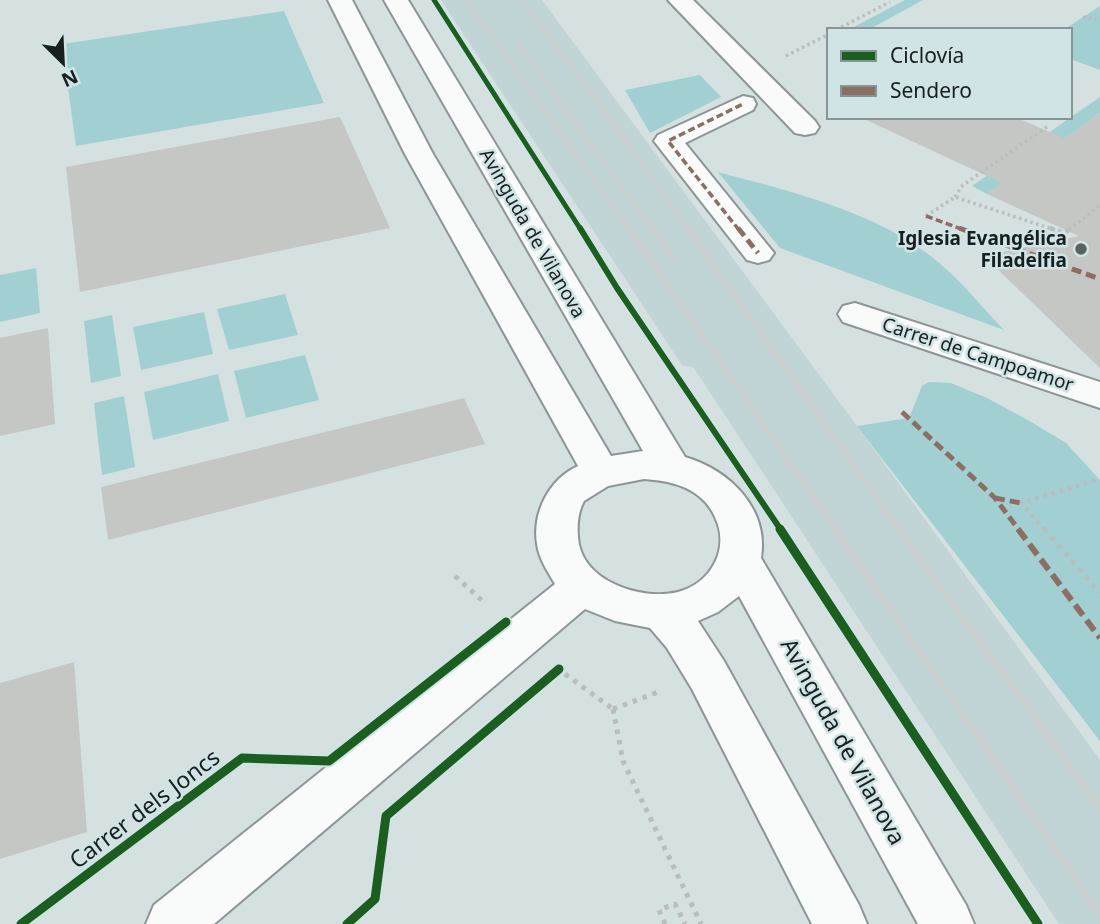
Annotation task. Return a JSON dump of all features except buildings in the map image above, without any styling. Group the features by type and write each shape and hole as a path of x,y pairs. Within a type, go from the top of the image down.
{"street":[{"path":"340,0 419,154 601,473"},
{"name":"Avinguda de Vilanova","path":"396,0 671,466"},
{"path":"680,0 805,127"},
{"path":"743,104 668,141 758,253"},
{"name":"Carrer de Campoamor","path":"855,314 1100,395"},
{"name":"Avinguda de Vilanova","path":"644,465 671,466 711,484 733,509 741,536 740,559 722,587 687,607 662,611 635,609 596,597 582,587 560,557 556,533 558,512 573,488 601,473 644,465"},
{"name":"Avinguda de Vilanova","path":"740,559 947,924"},
{"path":"173,924 582,587"},
{"path":"662,611 683,635 708,675 840,924"}],"path":[{"path":"840,28 890,2"},
{"path":"1083,17 1100,20"},
{"path":"784,57 827,35"},
{"path":"926,216 955,197 963,185 1047,127"},
{"path":"955,197 1065,233 1100,205"},
{"path":"1100,479 1021,503 1100,593"},
{"path":"455,576 496,614"},
{"path":"565,674 613,709 623,761 701,924"},
{"path":"613,709 661,691"},
{"path":"665,924 659,910 675,904 685,924"}],"shaded area":[{"path":"441,0 542,0 1100,760 1100,924 1059,924 694,368 682,365"},
{"path":"905,0 923,0 872,28 852,28"},
{"path":"1100,6 1100,70 1072,60 1072,28 1066,28"},
{"path":"284,11 324,103 76,146 62,44"},
{"path":"700,75 721,97 650,133 625,90"},
{"path":"1100,97 1100,113 987,194 972,186 1072,119"},
{"path":"718,172 830,204 883,227 942,265 1004,330 780,248"},
{"path":"36,268 40,313 0,322 0,275"},
{"path":"285,294 298,335 229,350 217,309"},
{"path":"204,312 213,354 141,370 133,327"},
{"path":"112,315 121,376 91,383 84,321"},
{"path":"305,355 319,400 246,418 234,371"},
{"path":"218,374 229,421 153,440 144,392"},
{"path":"929,382 951,383 987,398 1033,423 1066,443 1100,480 1100,741 857,426 909,418 922,386"},
{"path":"124,396 135,467 102,475 94,403"}],"railway":[{"path":"466,0 629,230"},
{"path":"521,0 600,105 688,230"},
{"path":"518,44 653,230"},
{"path":"628,228 836,530"},
{"path":"652,228 676,261"},
{"path":"687,228 899,530"},
{"path":"835,529 1100,914"},
{"path":"898,529 1100,808"}],"marked path":[{"path":"743,104 668,141 758,253"},
{"path":"926,216 1100,279"},
{"path":"902,412 995,498 1100,638"},
{"path":"995,498 1021,503"}],"cycle path":[{"path":"434,0 521,133 617,288 790,543 1038,924"},
{"name":"Carrer dels Joncs","path":"21,924 242,758 329,761 506,622"},
{"path":"347,924 375,899 386,816 559,669"}],"place":[{"name":"Iglesia Evangélica Filadelfia","path":"1081,249"}]}
